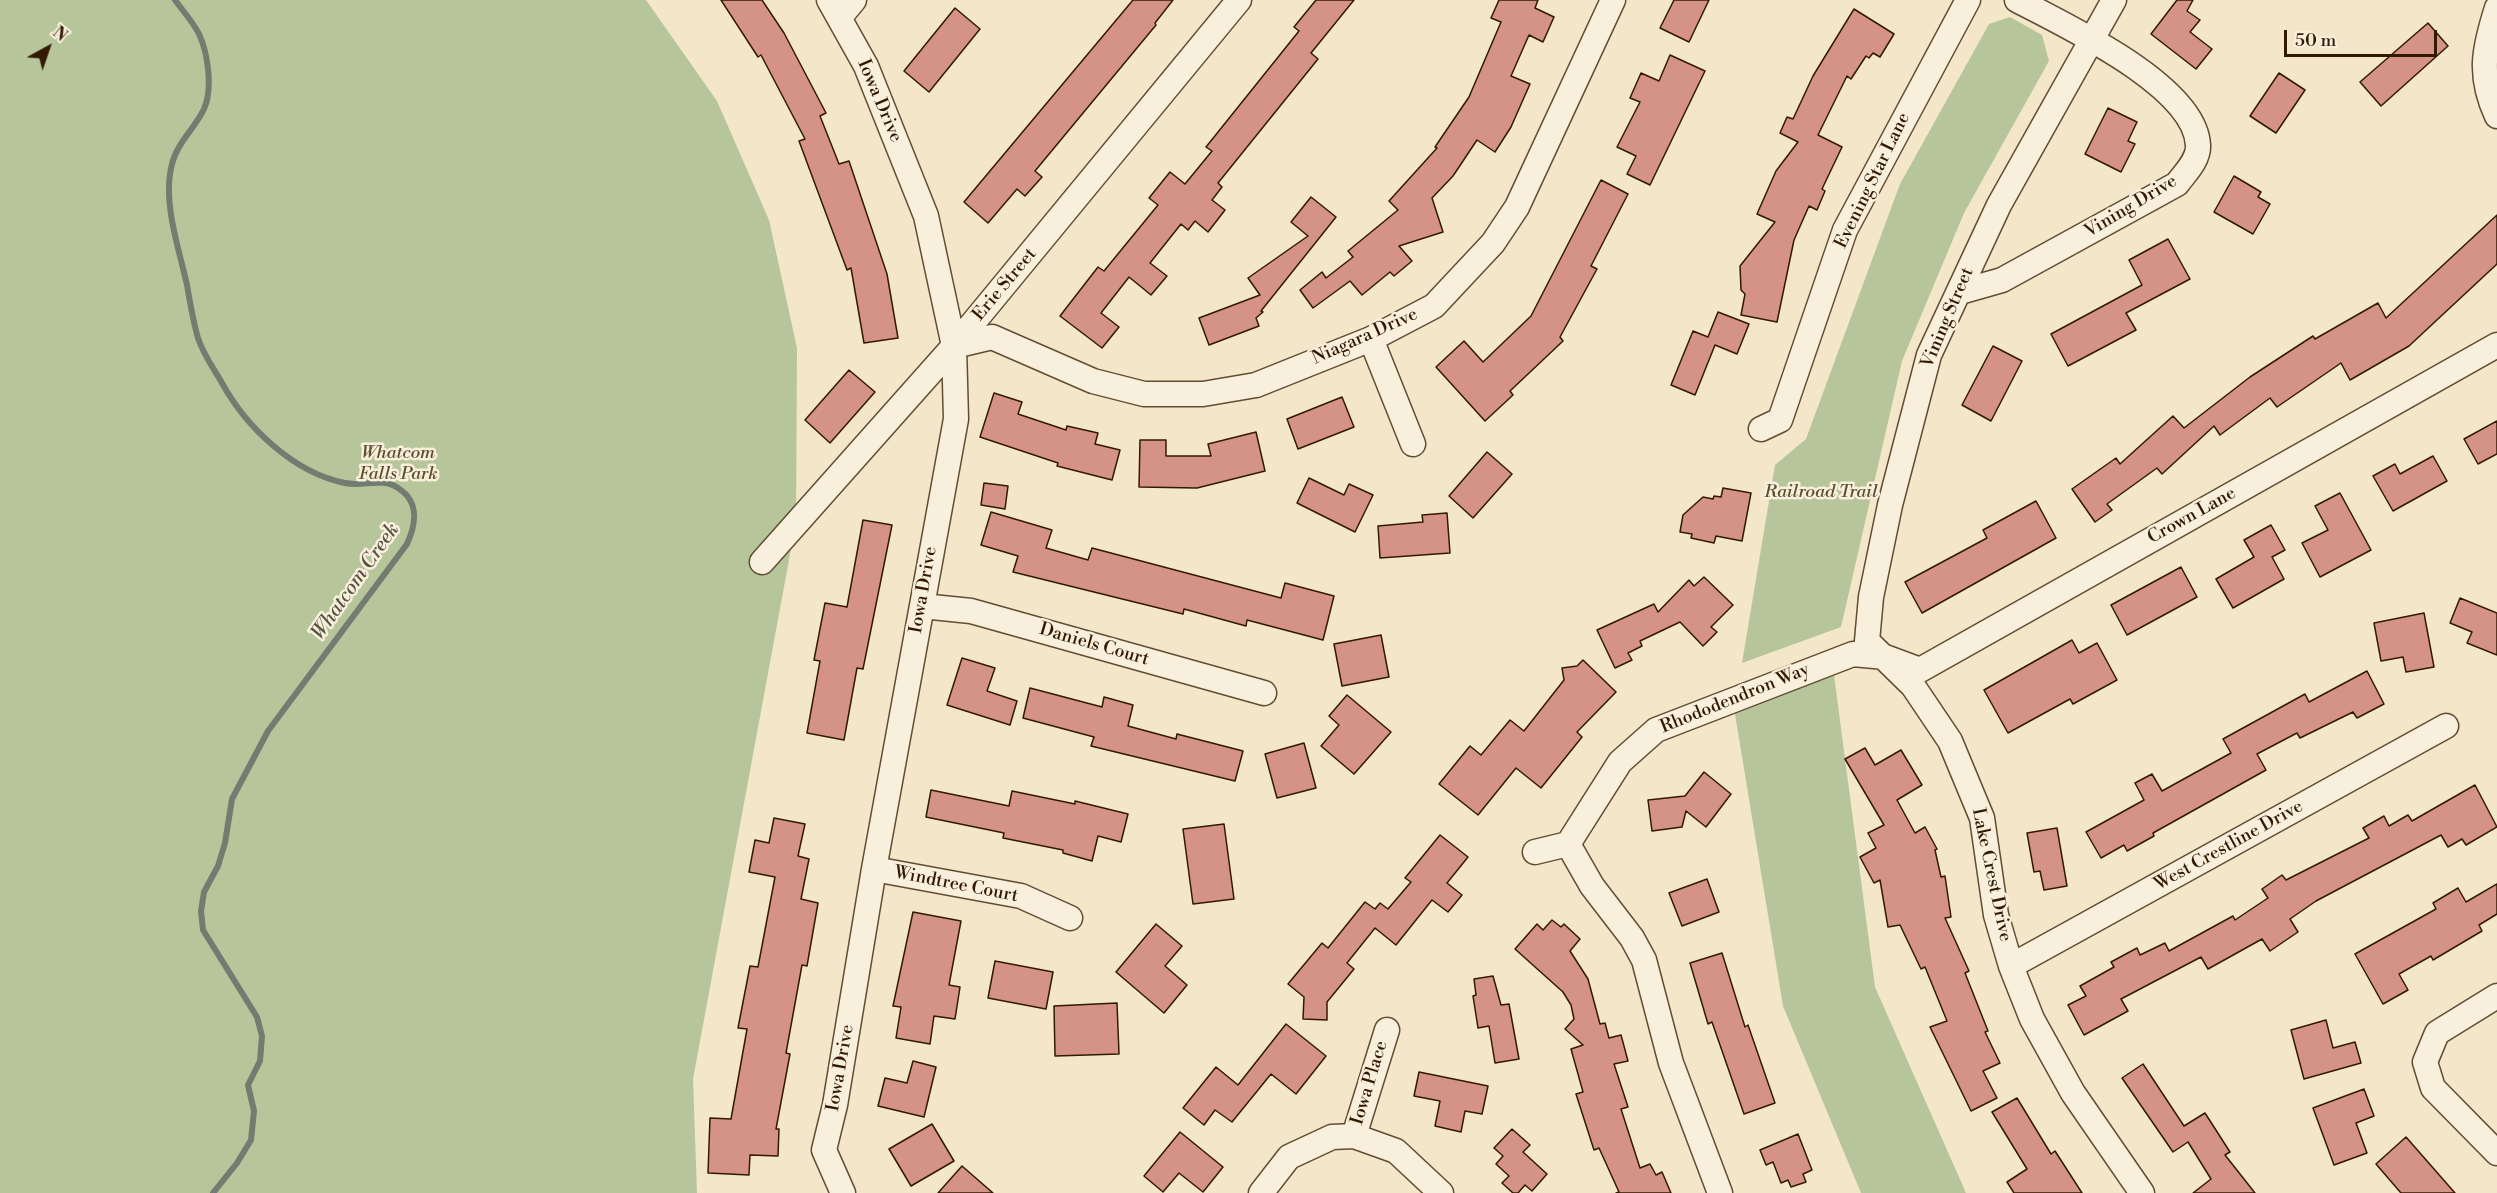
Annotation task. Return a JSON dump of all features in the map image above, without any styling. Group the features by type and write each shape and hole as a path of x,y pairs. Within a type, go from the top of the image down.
{"street":[{"name":"Erie Street","path":"762,562 954,346 1239,0"},
{"name":"Niagara Drive","path":"954,346 992,337 1093,381 1144,394 1203,394 1256,385 1371,339 1434,306 1493,243 1517,207 1613,0"},
{"name":"Evening Star Lane","path":"1761,429 1780,420 1845,230 1968,0"},
{"name":"Vining Drive","path":"1960,292 2002,280 2177,184 2194,162 2198,145 2181,107 2132,63 2017,0"},
{"name":"Vining Street","path":"1885,657 1867,641 1871,597 1890,505 1929,355 1999,205 2114,0"},
{"name":"Iowa Drive","path":"841,6 926,216 954,346 956,418 874,869 835,1105 824,1150 843,1193"},
{"path":"2497,8 2485,45 2486,92 2497,116"},
{"path":"1371,339 1413,444"},
{"name":"Crown Lane","path":"1885,657 1920,670 2497,345"},
{"name":"Daniels Court","path":"922,606 971,611 1264,693"},
{"name":"Rhododendron Way","path":"1568,844 1620,762 1656,730 1853,654 1885,657"},
{"name":"Lake Crest Drive","path":"1885,657 1913,686 1950,741 1982,818 1996,915 2011,966 2032,1018 2073,1093 2142,1193"},
{"name":"West Crestline Drive","path":"2011,966 2446,726"},
{"path":"1535,852 1568,844 1592,886 1632,939 1644,960 1671,1063 1711,1175 1720,1193"},
{"name":"Windtree Court","path":"874,869 1022,896 1070,918"},
{"path":"2497,996 2437,1033 2425,1062 2433,1088 2497,1154"},
{"name":"Iowa Place","path":"1354,1136 1387,1030"},
{"path":"1261,1193 1289,1157 1332,1137 1354,1136 1396,1151 1432,1182 1441,1193"}],"green space":[{"name":"Whatcom Falls Park","path":"0,0 646,0 717,101 769,220 797,348 796,522 693,1079 697,1193 0,1193"},
{"name":"Railroad Trail","path":"2010,17 2042,35 2049,61 1964,213 1902,361 1841,627 1742,663 1775,465 1806,439 1900,184 1989,24"},
{"path":"1834,675 1875,987 1966,1193 1861,1193 1783,1006 1735,714"}],"building":[{"path":"721,0 762,0 784,33 826,113 820,116 839,164 849,161 887,274 898,338 864,343 851,268 847,270 799,141 805,139 761,55 758,57"},
{"path":"1133,0 1173,0 1155,23 1156,25 1035,171 1042,177 1025,196 1017,189 988,223 964,202"},
{"path":"1316,0 1354,0 1311,53 1318,59 1218,183 1222,187 1212,200 1225,210 1208,232 1195,221 1188,230 1181,224 1150,263 1167,276 1151,295 1129,277 1101,313 1119,327 1102,348 1060,316 1098,267 1104,271 1158,205 1149,198 1170,172 1185,184 1212,151 1206,147 1299,31 1294,27"},
{"path":"1499,0 1538,0 1535,8 1554,17 1543,42 1529,35 1511,76 1530,84 1511,127 1495,152 1477,140 1453,176 1432,198 1443,232 1399,246 1412,261 1394,276 1390,272 1362,295 1350,281 1313,308 1300,290 1322,272 1326,278 1353,257 1348,251 1398,210 1389,201 1437,148 1435,147 1469,97 1501,22 1491,18"},
{"path":"1674,0 1709,0 1689,42 1660,28"},
{"path":"2177,0 2193,0 2187,11 2200,20 2190,32 2212,49 2196,69 2151,34"},
{"path":"955,8 980,29 929,92 904,71"},
{"path":"1854,9 1894,34 1880,57 1873,53 1869,58 1866,56 1851,79 1847,76 1818,135 1842,147 1822,189 1825,191 1817,210 1809,206 1794,240 1777,322 1741,315 1745,294 1741,290 1740,266 1775,222 1757,214 1776,171 1798,142 1780,133 1787,117 1793,119 1813,76"},
{"path":"2428,23 2448,46 2381,106 2360,82"},
{"path":"1670,55 1705,71 1650,185 1627,174 1636,156 1617,147 1640,102 1630,98 1641,73 1659,81"},
{"path":"2279,73 2305,90 2276,133 2250,116"},
{"path":"2108,108 2137,122 2128,141 2135,144 2121,172 2085,154"},
{"path":"2234,176 2261,192 2258,197 2270,204 2253,234 2214,212"},
{"path":"1601,180 1628,194 1591,266 1597,269 1560,337 1563,341 1510,391 1513,395 1485,421 1436,367 1464,341 1483,362 1531,316"},
{"path":"1311,197 1336,217 1256,318 1259,326 1209,345 1199,318 1260,295 1248,278 1308,236 1291,222"},
{"path":"2497,215 2497,264 2409,346 2350,380 2341,363 2277,407 2270,398 2220,435 2214,426 2162,474 2157,468 2107,504 2112,510 2095,522 2072,489 2116,458 2120,464 2173,416 2184,428 2250,377 2313,336 2315,339 2378,303 2386,318"},
{"path":"2168,239 2190,279 2126,313 2136,330 2068,366 2051,334 2142,285 2129,260"},
{"path":"1718,312 1749,324 1737,354 1715,345 1695,395 1671,385 1693,331 1708,337"},
{"path":"1993,346 2022,361 1991,421 1962,405"},
{"path":"849,370 875,392 830,443 805,420"},
{"path":"994,393 1022,402 1018,414 1066,430 1067,426 1098,433 1095,444 1120,450 1112,480 1057,466 1058,463 980,437"},
{"path":"1342,397 1354,427 1298,449 1287,419"},
{"path":"2497,421 2497,454 2478,464 2464,439"},
{"path":"1256,432 1265,471 1197,488 1139,487 1140,440 1166,440 1166,456 1211,456 1208,444"},
{"path":"1487,452 1512,474 1473,518 1449,496"},
{"path":"2433,456 2447,481 2393,511 2373,476 2395,464 2400,474"},
{"path":"1309,478 1344,495 1349,484 1373,495 1355,532 1297,503"},
{"path":"984,483 1008,486 1005,509 981,505"},
{"path":"1723,488 1751,493 1742,541 1716,536 1714,543 1691,538 1692,534 1680,532 1683,515 1703,497 1713,499 1714,496 1721,497"},
{"path":"2340,493 2371,550 2320,577 2302,543 2328,530 2315,506"},
{"path":"2036,501 2056,538 1922,613 1905,582 1987,538 1983,530"},
{"path":"991,512 1052,530 1046,548 1088,560 1092,548 1281,598 1285,583 1334,596 1323,640 1247,620 1246,626 1184,609 1183,614 1013,572 1018,556 981,545"},
{"path":"1447,513 1450,553 1380,558 1378,526 1423,522 1422,515"},
{"path":"863,520 892,525 863,669 857,668 844,740 807,733 820,661 814,660 825,603 847,607"},
{"path":"2271,525 2285,550 2272,557 2284,579 2233,608 2216,579 2254,557 2244,540"},
{"path":"2181,567 2197,597 2127,635 2111,605"},
{"path":"1704,577 1733,605 1711,627 1717,632 1703,646 1680,622 1640,641 1642,646 1628,653 1632,660 1615,668 1597,630 1654,604 1658,612 1689,580 1694,586"},
{"path":"2460,598 2497,613 2497,655 2467,643 2472,632 2450,623"},
{"path":"2424,613 2434,667 2406,672 2403,657 2381,661 2374,623"},
{"path":"1381,635 1389,677 1342,686 1334,644"},
{"path":"2072,640 2079,653 2097,643 2117,680 2073,704 2070,699 2008,733 1984,690"},
{"path":"962,658 995,668 987,691 1017,701 1010,725 947,705"},
{"path":"1583,660 1616,692 1577,732 1582,737 1541,788 1516,768 1478,815 1439,784 1470,746 1481,755 1510,720 1524,731 1564,680 1562,668 1577,666"},
{"path":"2367,671 2384,704 2357,718 2353,712 2300,738 2297,733 2257,754 2266,770 2153,833 2154,836 2127,851 2124,845 2101,858 2086,832 2144,800 2135,783 2152,774 2162,791 2231,753 2223,739 2305,694 2309,702"},
{"path":"1030,688 1102,707 1104,697 1133,705 1128,726 1176,739 1177,734 1243,751 1235,781 1091,746 1094,737 1023,718"},
{"path":"1347,695 1391,732 1354,774 1321,746 1339,725 1329,716"},
{"path":"1304,743 1316,788 1277,798 1265,754"},
{"path":"1865,748 1875,765 1901,750 1922,785 1897,800 1915,833 1925,827 1937,849 1935,850 1941,877 1945,876 1951,917 1945,918 1969,971 1965,973 1988,1031 1985,1032 2000,1063 1983,1071 1997,1098 1971,1111 1930,1027 1947,1021 1925,967 1921,969 1900,925 1888,927 1880,880 1874,883 1860,857 1876,848 1868,833 1884,825 1845,759"},
{"path":"1704,772 1731,794 1706,827 1686,811 1682,827 1652,831 1648,800 1685,796"},
{"path":"2475,785 2497,827 2466,845 2462,839 2448,847 2441,835 2316,901 2290,919 2298,932 2270,951 2262,939 2208,969 2201,957 2121,999 2128,1011 2084,1035 2068,1005 2086,996 2080,986 2114,967 2111,962 2137,948 2140,955 2165,943 2169,951 2233,916 2235,920 2268,898 2262,889 2282,875 2286,880 2369,838 2363,828 2384,816 2389,826 2408,815 2412,821"},
{"path":"931,790 1009,806 1012,791 1075,804 1075,801 1128,814 1121,842 1098,836 1092,861 1063,853 1063,850 1003,838 1004,833 926,817"},
{"path":"774,818 805,824 798,856 809,859 801,899 818,903 807,966 802,965 786,1053 790,1054 776,1129 779,1129 778,1156 750,1155 749,1175 708,1173 710,1118 731,1119 747,1029 738,1028 750,966 758,967 775,877 749,872 755,840 769,843"},
{"path":"1224,824 1234,899 1193,904 1183,829"},
{"path":"2057,828 2067,886 2044,890 2040,871 2034,872 2027,833"},
{"path":"1440,835 1468,857 1447,883 1462,895 1448,912 1432,900 1396,945 1375,928 1347,963 1354,969 1327,1002 1327,1020 1303,1019 1304,997 1288,984 1322,943 1328,948 1365,902 1375,909 1380,903 1388,909 1411,882 1405,878"},
{"path":"1707,879 1719,912 1682,926 1669,893"},
{"path":"2497,884 2497,914 2479,925 2482,931 2433,960 2431,956 2399,974 2408,990 2383,1004 2355,954 2436,909 2433,903 2458,888 2466,902"},
{"path":"913,912 961,921 949,985 960,987 955,1019 934,1016 930,1044 896,1038 901,1007 893,1006"},
{"path":"1552,920 1561,927 1564,924 1580,939 1570,951 1588,979 1600,1024 1605,1023 1609,1038 1621,1035 1628,1061 1614,1064 1628,1107 1621,1109 1640,1168 1650,1164 1656,1175 1662,1172 1671,1193 1616,1193 1619,1192 1599,1148 1594,1150 1576,1094 1583,1092 1571,1049 1583,1045 1565,1029 1574,1019 1571,1005 1563,992 1515,949 1537,924 1543,930"},
{"path":"1156,924 1182,946 1165,966 1187,985 1164,1013 1116,972"},
{"path":"1722,953 1745,1027 1748,1025 1775,1103 1744,1114 1712,1022 1708,1024 1690,963"},
{"path":"995,961 1053,972 1046,1009 988,998"},
{"path":"1493,976 1501,1005 1509,1004 1519,1059 1495,1063 1489,1026 1478,1028 1473,996 1476,995 1474,979"},
{"path":"1117,1003 1119,1054 1055,1056 1054,1006"},
{"path":"2326,1020 2333,1048 2355,1042 2361,1063 2304,1079 2291,1030"},
{"path":"1286,1024 1326,1056 1296,1094 1271,1074 1232,1122 1215,1110 1204,1125 1183,1108 1216,1067 1238,1085"},
{"path":"913,1061 936,1067 924,1117 878,1106 885,1078 907,1083"},
{"path":"2143,1064 2184,1126 2205,1113 2230,1152 2225,1155 2255,1193 2193,1193 2211,1179 2188,1142 2173,1152 2122,1078"},
{"path":"1419,1072 1488,1086 1482,1114 1465,1111 1461,1132 1435,1126 1440,1101 1414,1096"},
{"path":"2364,1089 2374,1116 2356,1123 2367,1153 2334,1165 2313,1108"},
{"path":"2017,1098 2051,1154 2055,1151 2082,1193 2014,1193 2007,1182 2027,1169 1992,1112"},
{"path":"932,1124 954,1161 911,1186 889,1149"},
{"path":"1512,1129 1530,1145 1523,1152 1547,1174 1532,1191 1525,1185 1518,1193 1513,1193 1502,1183 1509,1176 1496,1164 1503,1156 1494,1148"},
{"path":"1180,1132 1223,1167 1203,1192 1179,1173 1163,1192 1144,1176"},
{"path":"1798,1134 1812,1170 1803,1174 1806,1182 1791,1187 1788,1180 1781,1183 1773,1162 1766,1165 1760,1150"},
{"path":"2406,1137 2455,1193 2401,1193 2376,1164"},
{"path":"962,1166 993,1193 938,1193"}],"waterway":[{"name":"Whatcom Creek","path":"175,0 199,34 205,51 209,81 204,109 174,156 169,179 170,209 176,240 198,338 203,350 232,400 273,446 290,459 326,478 352,484 386,483 392,485 410,500 414,514 407,544 268,731 232,799 225,843 218,866 204,892 201,911 203,930 257,1017 262,1036 260,1061 248,1085 254,1111 251,1140 237,1163 213,1193"}]}
